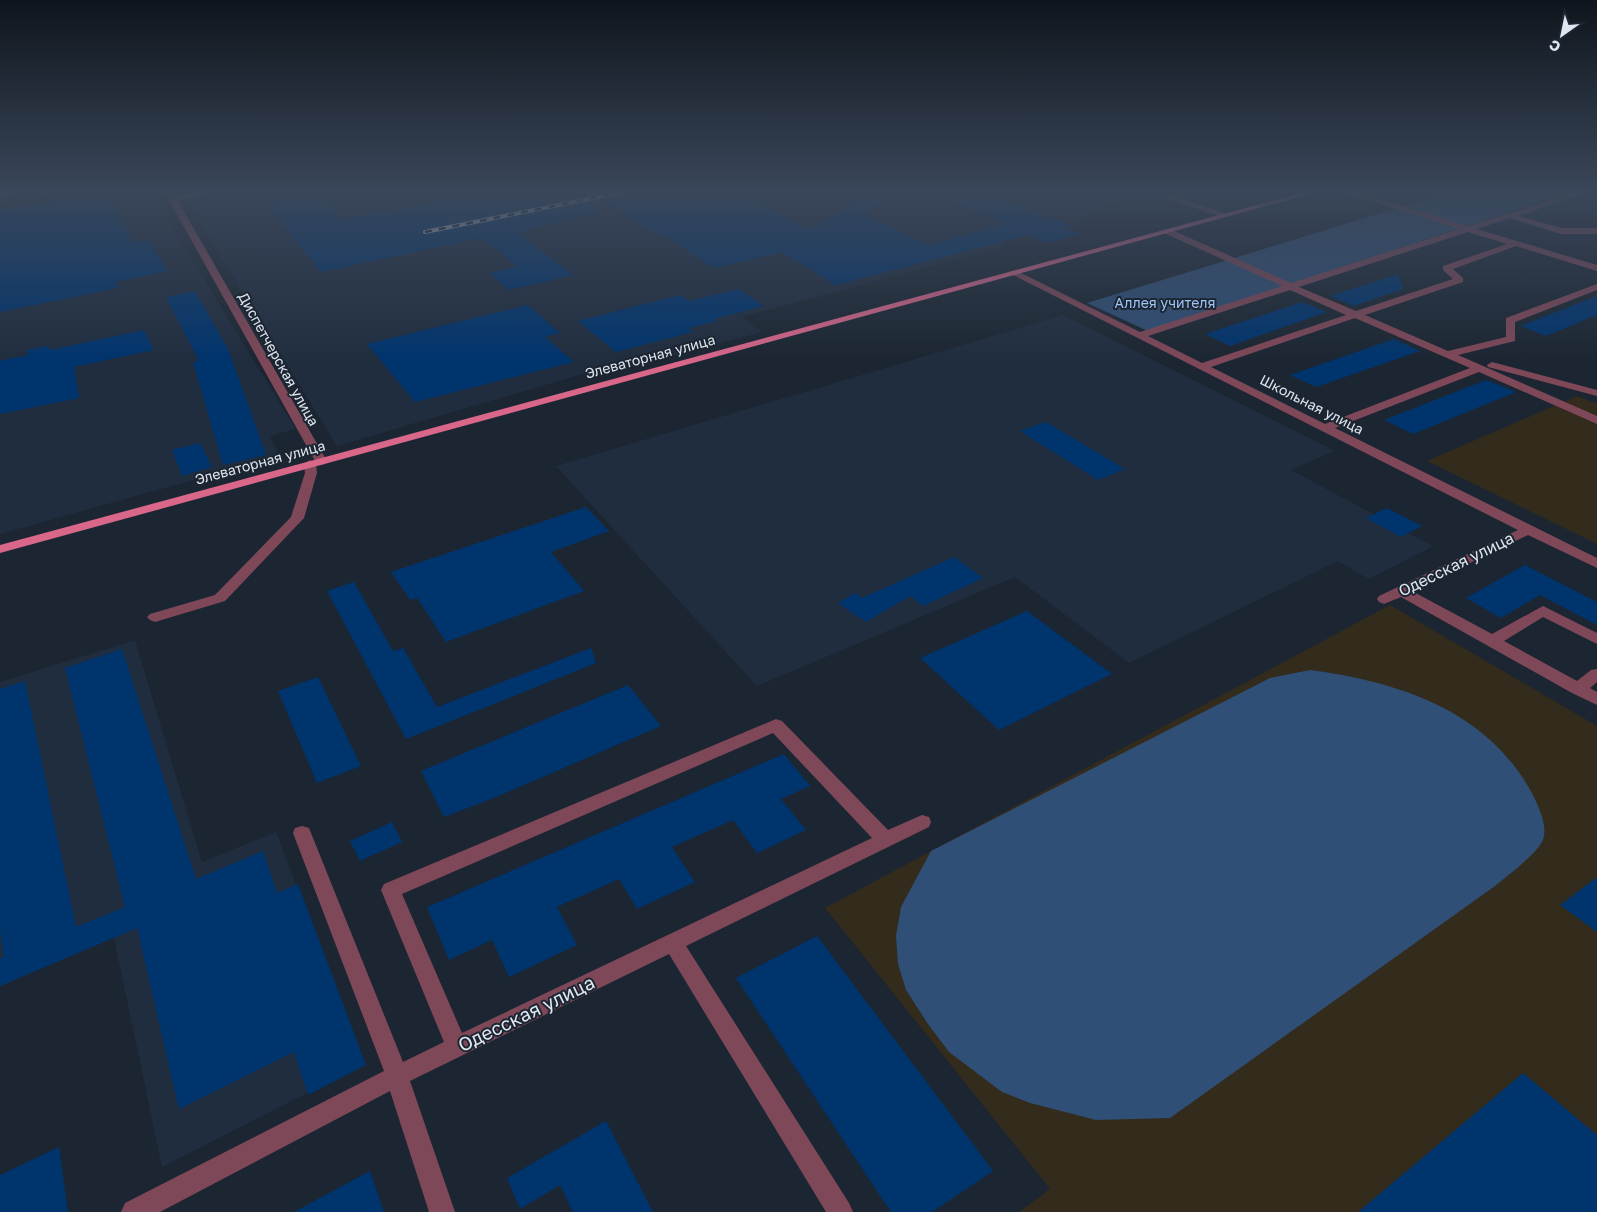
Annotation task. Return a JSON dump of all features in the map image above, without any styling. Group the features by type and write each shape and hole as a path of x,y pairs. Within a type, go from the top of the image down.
{"main road":[{"name":"Элеваторная улица","path":"0,549 1099,250"}],"street":[{"name":"Диспетчерская улица","path":"200,250 315,462"},
{"path":"1207,250 1289,287 1450,354 1597,420"},
{"path":"1141,335 1407,250"},
{"path":"1204,366 1460,280 1446,268 1499,250"},
{"path":"1534,250 1597,268"},
{"name":"Школьная улица","path":"1014,273 1204,366 1597,564"},
{"path":"1450,354 1510,339 1510,320 1597,287"},
{"path":"1450,354 1597,392"},
{"path":"1326,428 1481,368"},
{"path":"155,617 220,598 297,518 315,462"},
{"name":"Одесская улица","path":"1384,599 1528,530"},
{"path":"1401,591 1597,699"},
{"path":"1492,641 1543,611 1597,639"},
{"path":"1578,689 1597,674"},
{"path":"458,1047 391,890 776,725 886,840"},
{"name":"Одесская улица","path":"134,1212 396,1076 922,822"},
{"path":"302,833 396,1076 442,1212"},
{"path":"673,942 840,1212"}],"shaded area":[{"path":"0,250 186,250 296,429 270,436 279,456 0,534"},
{"path":"216,250 994,250 742,317 762,332 623,369 617,364 337,446"},
{"path":"1063,315 1335,451 1291,470 1433,546 1369,579 1338,561 1129,663 1015,577 757,686 556,466"},
{"path":"1577,396 1597,404 1597,544 1427,461"},
{"path":"1390,605 1597,726 1597,1212 1019,1212 1050,1189 825,908"},
{"path":"135,640 202,862 276,832 364,1064 162,1167 114,938 0,986 0,682"}],"green space":[{"name":"Аллея учителя","path":"1262,250 1395,250 1148,331 1087,303"},
{"path":"1310,670 1343,675 1408,692 1438,705 1466,721 1492,741 1514,766 1533,795 1544,824 1542,842 1533,853 1495,886 1170,1118 1096,1120 1030,1103 1002,1092 949,1052 906,990 898,964 896,936 901,907 931,851 1270,678"}],"building":[{"path":"0,250 154,250 168,271 115,282 118,288 0,312"},
{"path":"303,250 427,250 321,272"},
{"path":"496,250 540,250 573,275 509,290 489,273 517,266"},
{"path":"686,250 971,250 836,285 782,252 714,268"},
{"path":"1398,274 1403,289 1354,306 1330,296"},
{"path":"738,289 764,306 714,319 717,321 689,328 693,332 616,352 578,321 680,295 689,301"},
{"path":"195,291 228,349 266,455 223,465 193,362 199,361 166,297"},
{"path":"1597,296 1597,315 1546,336 1520,326"},
{"path":"1302,302 1327,312 1230,346 1205,334"},
{"path":"528,305 560,333 545,337 574,362 415,402 367,344"},
{"path":"144,330 154,350 74,367 79,398 0,414 0,361 28,355 27,350 48,346 50,350"},
{"path":"1394,339 1420,351 1316,387 1290,375"},
{"path":"1486,380 1516,392 1413,434 1384,420"},
{"path":"1046,422 1125,469 1098,480 1020,431"},
{"path":"200,443 212,467 182,476 172,450"},
{"path":"586,507 609,531 551,552 584,591 446,642 417,598 410,600 391,572"},
{"path":"1387,508 1422,526 1401,537 1366,518"},
{"path":"954,557 983,578 923,606 910,596 866,622 838,603 855,593 862,598"},
{"path":"1525,565 1597,602 1597,625 1540,595 1501,618 1466,598"},
{"path":"354,582 393,651 403,648 437,707 591,648 596,663 406,739 327,591"},
{"path":"1027,611 1112,674 999,730 920,658"},
{"path":"122,649 196,879 263,851 277,893 298,884 366,1065 308,1095 294,1052 179,1109 137,928 0,986 0,958 4,957 0,930 0,689 25,681 76,927 125,907 65,668"},
{"path":"318,677 361,766 317,783 278,691"},
{"path":"628,685 661,726 494,798 444,817 421,771"},
{"path":"784,754 810,786 781,799 806,830 757,853 733,820 672,847 695,882 637,909 619,879 557,907 577,945 509,977 492,940 449,960 427,907"},
{"path":"392,822 402,842 360,861 350,841"},
{"path":"1597,877 1597,932 1560,905"},
{"path":"817,936 993,1171 932,1212 891,1212 736,978"},
{"path":"1523,1073 1597,1135 1597,1212 1358,1212"},
{"path":"606,1121 653,1212 573,1212 560,1185 520,1209 507,1178"},
{"path":"59,1147 68,1212 0,1212 0,1175"},
{"path":"370,1171 384,1212 294,1212"}]}
